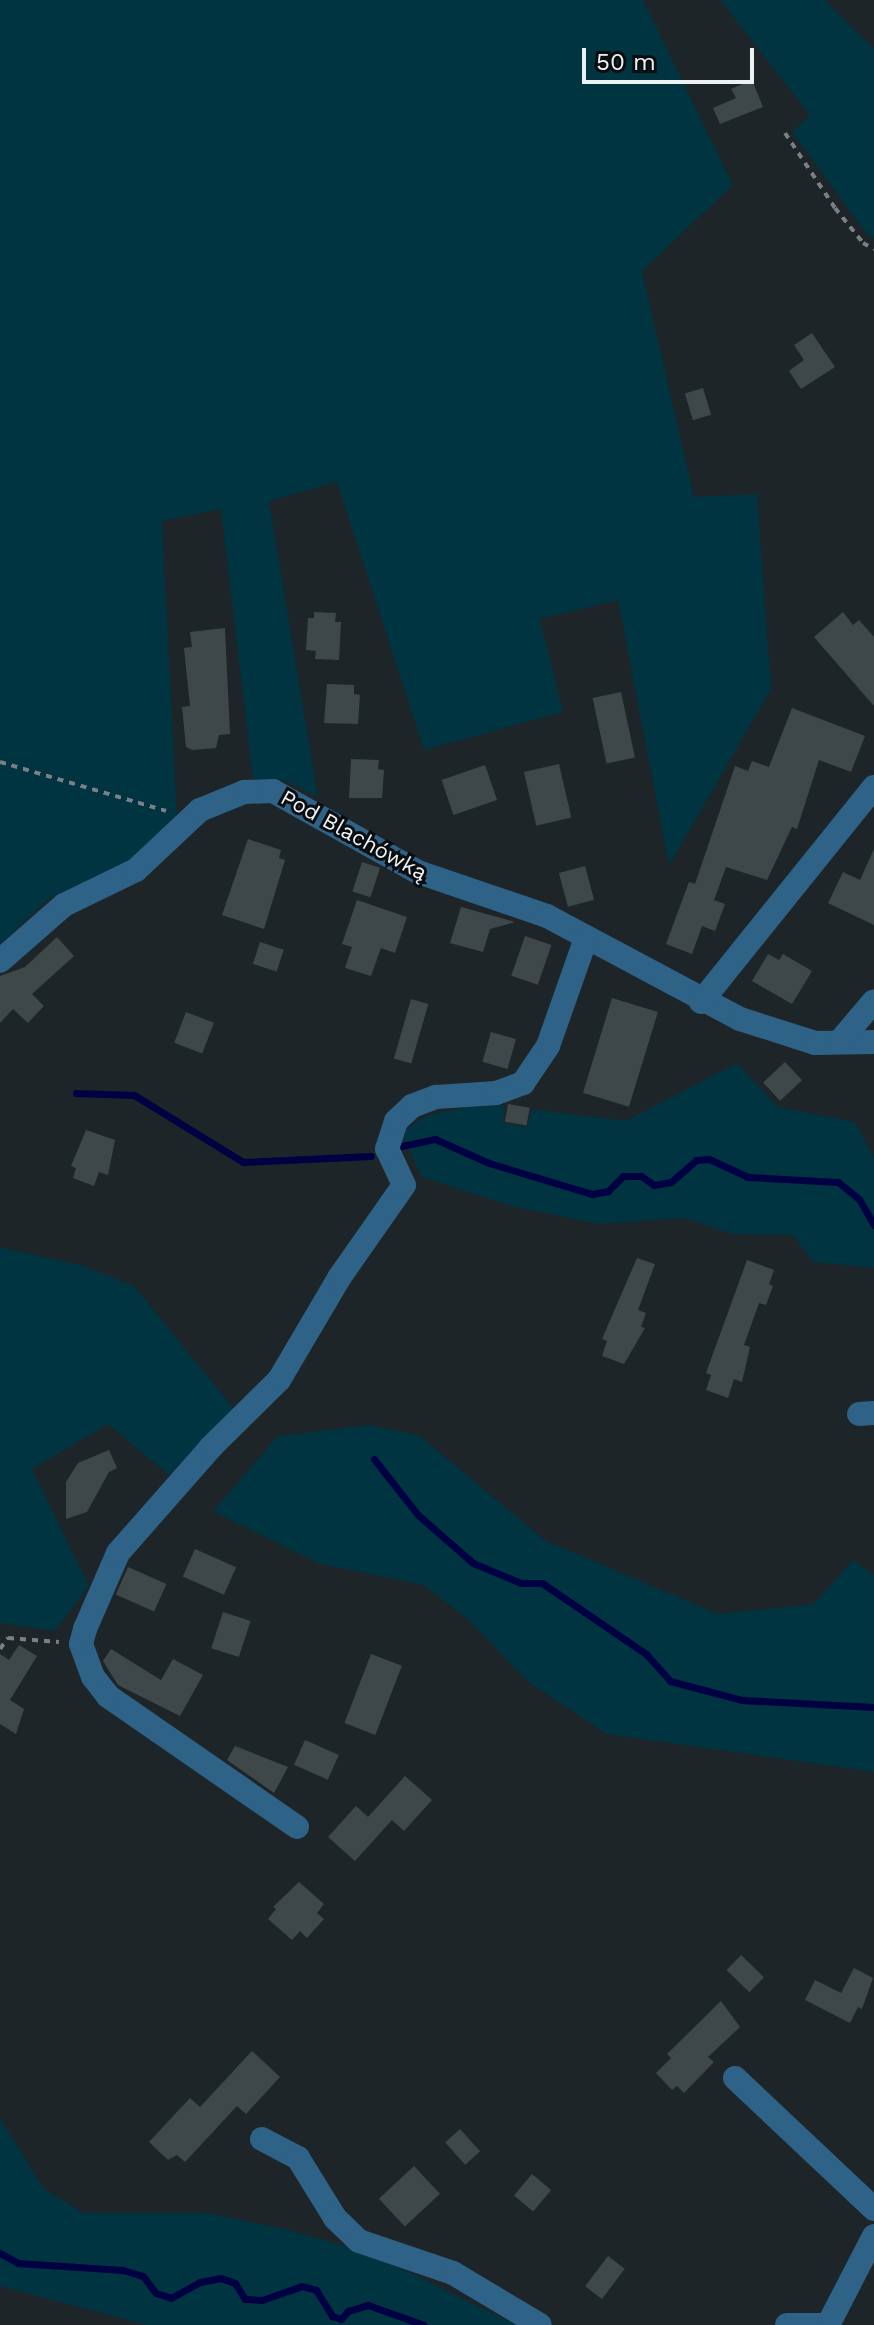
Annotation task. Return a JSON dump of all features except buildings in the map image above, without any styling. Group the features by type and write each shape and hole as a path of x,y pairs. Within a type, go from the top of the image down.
{"street":[{"path":"701,1002 874,787"},
{"name":"Pod Blachówką","path":"0,961 64,905 136,870 200,810 244,792 289,796 418,872 527,908 701,1002 791,1038 874,1042"},
{"path":"297,1827 108,1696 93,1677 81,1644 118,1553 211,1447 279,1380 339,1278 404,1185 387,1149 396,1121 412,1106 436,1097 496,1093 523,1083 548,1046 586,938"},
{"path":"840,1041 874,1001"},
{"path":"735,2078 874,2209"},
{"path":"262,2139 298,2158 335,2218 359,2241 453,2273 540,2325"},
{"path":"787,2325 828,2325 874,2236"}],"path":[{"path":"785,133 835,208 863,243 874,249"},
{"path":"0,762 168,811 200,810"},
{"path":"0,1649 8,1638 81,1644"}],"shaded area":[{"path":"0,0 643,0 733,185 642,271 694,497 757,494 771,689 669,865 618,600 540,619 563,712 424,750 337,482 269,501 318,797 289,782 253,779 221,509 162,521 177,816 137,857 48,899 0,944"},
{"path":"720,0 825,0 874,49 874,236 870,238 792,132 810,115"},
{"path":"737,1063 778,1107 855,1122 874,1158 874,1268 813,1262 793,1235 733,1234 683,1218 600,1224 515,1207 422,1177 401,1133 426,1116 483,1103 505,1106 503,1123 527,1127 532,1109 626,1121"},
{"path":"0,1247 84,1266 134,1286 234,1409 169,1475 108,1424 32,1469 89,1586 55,1631 0,1623"},
{"path":"370,1425 420,1436 546,1541 718,1614 814,1604 853,1560 874,1575 874,1772 607,1734 527,1681 470,1621 424,1585 320,1564 213,1511 278,1436"},
{"path":"0,2118 43,2188 83,2213 207,2213 285,2229 375,2255 516,2325 147,2325 0,2286"}],"waterway":[{"path":"76,1093 134,1095 243,1162 371,1156"},
{"path":"397,1147 435,1139 489,1163 592,1194 608,1191 623,1176 641,1176 654,1185 671,1182 696,1160 709,1159 748,1177 838,1182 859,1199 874,1225"},
{"path":"374,1459 418,1515 473,1563 521,1583 542,1583 646,1654 670,1681 742,1700 874,1707"},
{"path":"0,2253 18,2263 123,2270 143,2276 156,2293 171,2298 200,2282 221,2278 235,2283 245,2299 262,2300 302,2286 316,2290 332,2316 341,2319 348,2311 368,2305 424,2325"}]}
